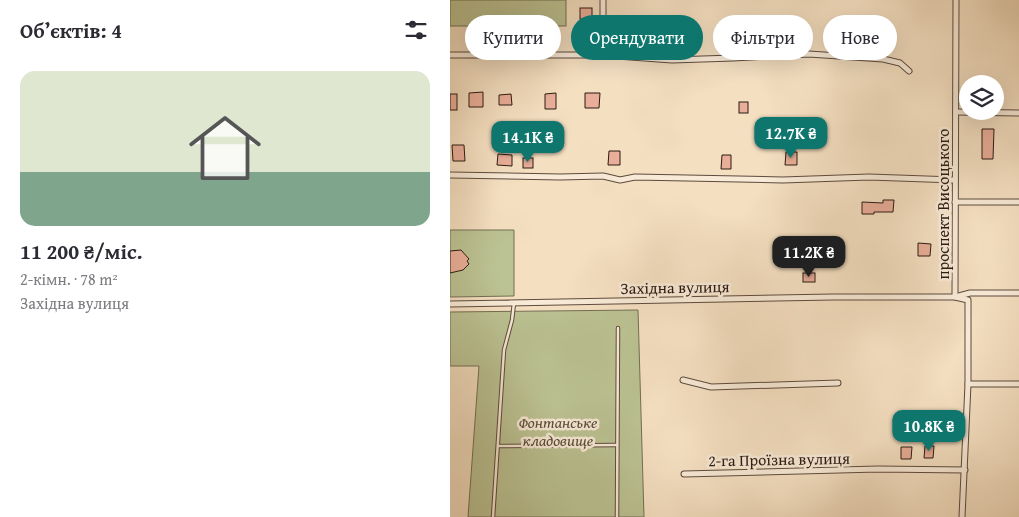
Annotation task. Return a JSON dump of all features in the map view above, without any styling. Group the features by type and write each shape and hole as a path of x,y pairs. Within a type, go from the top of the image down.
{"street":[{"path":"603,0 603,15"},
{"name":"проспект Висоцького","path":"956,0 955,297 968,300 968,384 962,517"},
{"path":"703,59 809,54 883,59 900,63 909,71"},
{"path":"450,55 571,55"},
{"path":"956,112 1019,113"},
{"path":"450,175 603,176 620,180 635,177 783,180 850,177 955,180"},
{"path":"955,202 1019,202"},
{"name":"Західна вулиця","path":"450,304 833,297 955,297 970,292 1019,293"},
{"path":"683,380 712,387 838,383"},
{"path":"968,384 1019,384"},
{"name":"2-га Проїзна вулиця","path":"684,474 878,468 964,470"}],"lane":[{"path":"493,517 504,350 512,320 514,303"},
{"path":"617,517 618,328"},
{"path":"498,446 617,445"}],"green space":[{"path":"450,0 566,0 566,26 561,26 561,15 465,15 465,26 450,26"},
{"path":"450,230 514,230 514,296 450,297"},
{"name":"Фонтанське кладовище","path":"638,310 644,517 468,517 479,366 450,366 450,312"}],"building":[{"path":"580,8 592,8 592,15 580,15"},
{"path":"483,92 483,107 469,107 469,93"},
{"path":"556,93 556,109 545,109 545,94"},
{"path":"585,93 600,93 599,108 585,108"},
{"path":"450,94 457,94 457,110 450,110"},
{"path":"511,94 512,105 499,105 499,95"},
{"path":"739,102 748,102 748,113 739,113"},
{"path":"982,129 994,129 993,159 982,159"},
{"path":"452,145 464,145 465,161 453,161"},
{"path":"609,151 620,151 620,165 608,165"},
{"path":"786,152 797,152 797,165 785,165"},
{"path":"498,154 512,155 512,166 497,165"},
{"path":"722,155 731,155 731,169 721,169"},
{"path":"523,158 533,158 533,168 523,168"},
{"path":"883,200 894,200 893,212 862,214 862,202 883,203"},
{"path":"918,243 931,244 930,256 918,256"},
{"path":"461,250 469,259 467,261 469,264 463,270 450,273 450,251"},
{"path":"803,273 815,273 815,282 803,282"},
{"path":"925,446 934,446 933,458 924,458"},
{"path":"901,447 912,447 911,459 901,459"}]}
